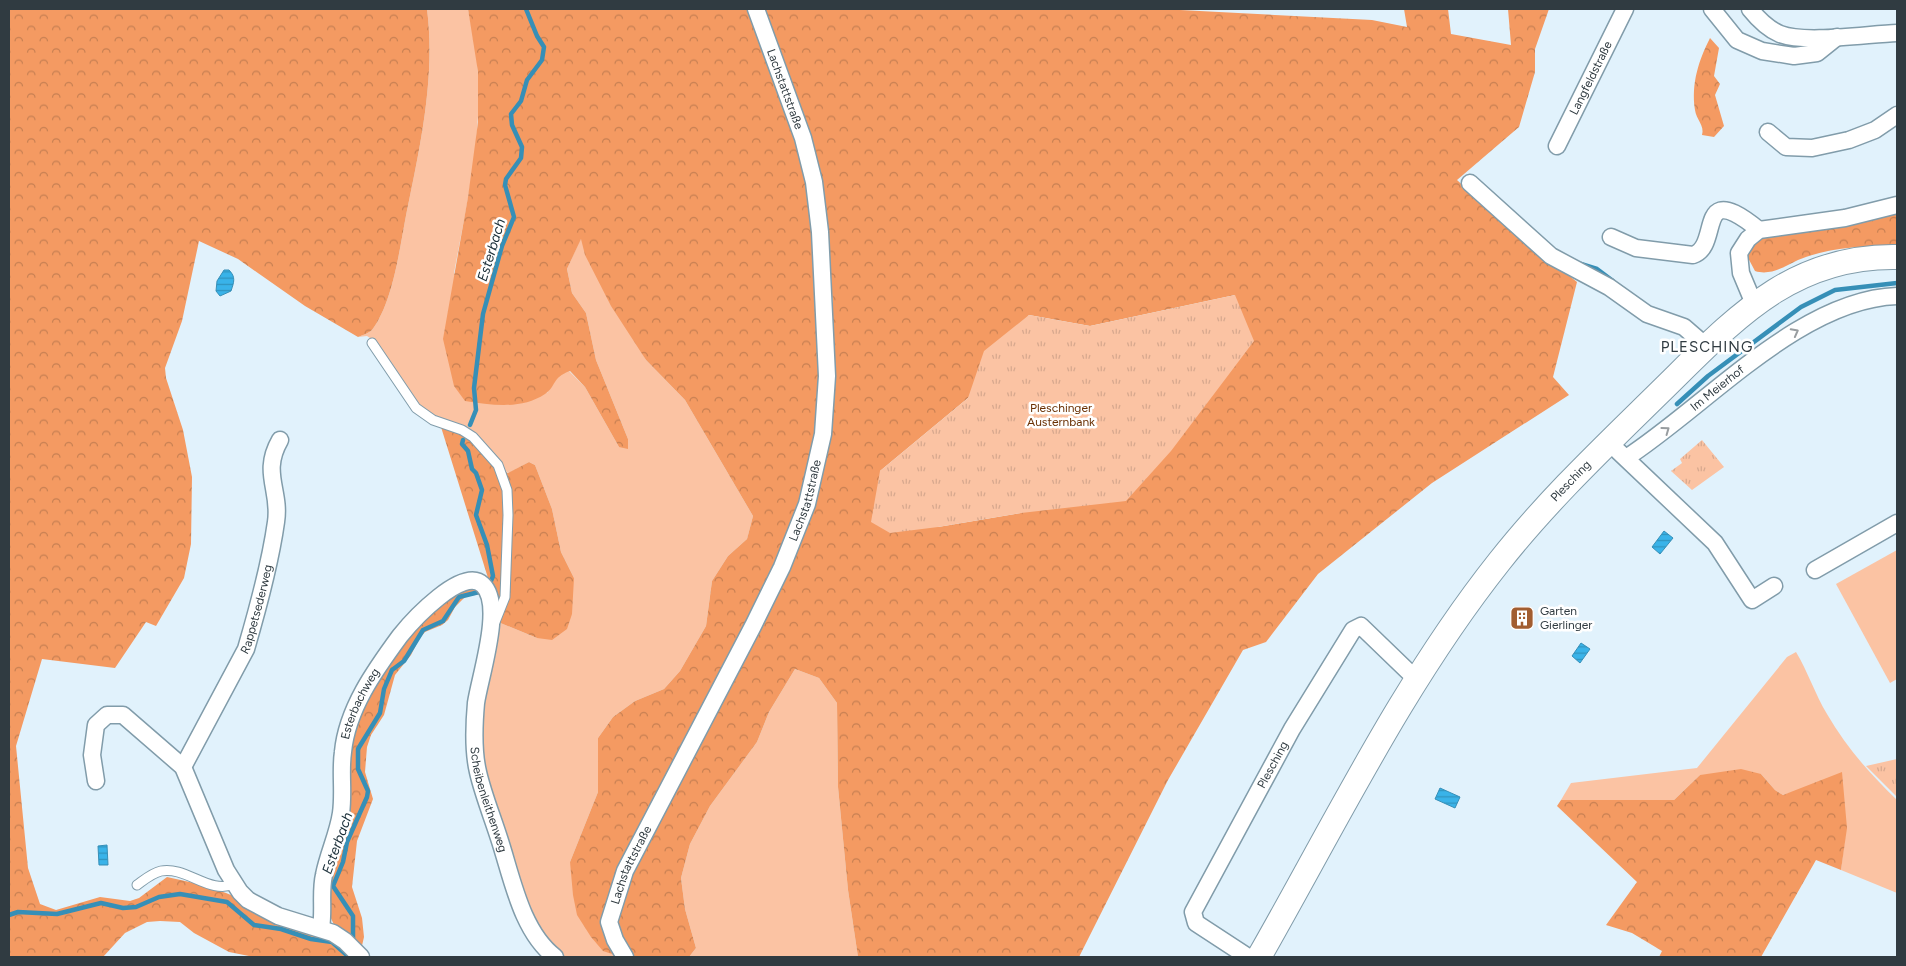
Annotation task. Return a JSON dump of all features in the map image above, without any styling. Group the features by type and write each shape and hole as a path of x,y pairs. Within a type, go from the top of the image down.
{"main road":[{"name":"Plesching","path":"1259,957 1417,680 1457,619 1512,545 1550,500 1707,347 1754,304 1802,275 1830,264 1858,259 1897,257"}],"street":[{"name":"Lachstattstraße","path":"625,957 614,940 610,922 625,871 782,566 807,504 823,434 827,376 820,232 814,182 803,138 756,9"},
{"name":"Langfeldstraße","path":"1557,146 1625,9"},
{"path":"1712,9 1737,40 1762,51 1794,56 1817,53 1837,37"},
{"path":"1750,9 1768,27 1782,34 1837,37 1897,33"},
{"path":"1768,132 1786,147 1812,148 1849,140 1874,130 1897,115"},
{"path":"1470,183 1551,256 1608,287 1647,314 1684,327 1707,347"},
{"path":"1754,304 1741,274 1739,253 1748,239 1760,230 1845,218 1897,205"},
{"path":"1611,236 1636,248 1693,255 1699,253 1704,247 1711,218 1720,211 1733,211 1760,230"},
{"name":"Im Meierhof","path":"1626,458 1785,338 1850,304 1897,296"},
{"name":"Rappetsederweg","path":"183,767 246,649 276,520 270,462 280,440"},
{"path":"1608,443 1715,543 1752,600 1774,586"},
{"path":"1815,570 1897,523"},
{"name":"Esterbachweg","path":"321,928 324,876 341,814 343,751 348,730 370,680 405,630 421,613 450,589 464,582 475,580 483,584 489,594 492,628"},
{"name":"Plesching","path":"1248,957 1196,923 1193,912 1292,729 1353,630 1360,626 1417,680"},
{"name":"Scheibenleithenweg","path":"492,628 479,682 476,708 477,771 525,915 545,949 555,957"},
{"path":"96,781 92,754 96,725 101,718 116,714 123,715 133,722 155,745 183,767 234,884 248,900 278,916 321,928 345,941 361,957"}],"lane":[{"path":"372,344 416,408 433,420 462,430 473,437 498,465 507,490 506,572 505,597 492,628"},
{"path":"137,885 159,871 172,870 222,888 234,884"}],"green space":[{"path":"9,9 427,9 429,62 425,115 397,263 390,293 379,319 371,331 358,337 305,306 238,259 199,241 182,321 165,368 166,378 183,430 192,477 191,544 184,578 156,626 146,622 115,668 42,659 16,746 28,868 40,904 56,910 100,897 130,901 139,898 167,877 203,885 226,893 327,934 355,957 254,957 229,952 194,933 180,922 160,921 147,922 125,933 103,957 9,957"},
{"path":"427,9 468,9 477,65 478,123 468,199 454,273 547,393 557,376 569,371 585,387 619,447 628,439 596,360 586,313 572,293 567,269 581,238 646,360 685,400 753,516 747,539 728,556 712,581 706,626 680,671 664,689 635,701 613,717 598,738 598,792 570,862 616,957 566,957 557,953 532,919 501,828 481,757 479,718 498,622 537,638 574,578 561,552 552,509 535,465 529,462 509,473 500,468 468,441 441,427 438,419 414,402 376,342 367,336 358,337 371,331 379,319 390,293 397,263 425,115 429,62"},
{"path":"468,9 750,9 794,125 811,188 821,366 817,439 805,484 771,576 612,888 618,956 603,951 591,937 577,915 573,895 570,862 598,792 598,738 613,717 635,701 664,689 680,671 706,626 712,581 728,556 747,539 753,516 685,400 646,360 611,306 585,255 581,239 567,269 572,293 586,313 596,360 628,439 628,449 619,447 585,387 570,371 560,376 545,394 536,399 516,404 496,405 465,401 454,386 443,339 468,197 478,122 478,72"},
{"path":"762,9 1161,9 1372,20 1407,27 1404,9 1448,9 1451,34 1511,45 1508,9 1549,9 1535,49 1535,72 1519,127 1457,180 1503,223 1577,282 1553,377 1569,395 1432,483 1318,574 1266,642 1243,650 1168,780 1079,957 858,957 848,890 838,787 837,703 819,678 795,669 769,712 757,742 710,806 690,844 681,878 685,909 696,948 689,957 634,957 626,946 618,926 619,909 628,875 792,560 832,371 833,309 829,245 810,137","holes":["1235,295 1021,513 938,527 880,471 968,398 1029,315 1090,326"]},
{"path":"1710,38 1719,48 1714,76 1720,84 1715,95 1724,126 1714,137 1702,135 1703,132 1696,113 1694,100 1697,72"},
{"path":"1897,211 1897,246 1859,247 1822,252 1777,270 1766,272 1755,271 1747,256 1755,242 1776,232 1854,224"},
{"name":"Pleschinger Austernbank","path":"1235,295 1254,341 1171,451 1126,501 1021,513 890,533 871,522 880,471 968,398 984,351 1029,315 1090,326"},
{"path":"441,427 462,435 491,461 508,473 529,462 535,465 552,509 561,552 574,578 572,614 567,629 552,640 537,638 498,622 494,587 488,578"},
{"path":"1702,440 1724,467 1692,490 1671,471 1682,463 1680,459"},
{"path":"1897,550 1897,679 1890,683 1836,584"},
{"path":"473,586 480,594 465,597 455,607 448,620 442,625 425,632 411,655 395,675 384,715 371,735 367,747 365,772 373,799 357,841 352,887 362,918 364,937 361,950 336,929 328,912 327,879 348,750 362,708 391,658 443,599"},
{"path":"1796,652 1823,706 1842,738 1868,770 1897,800 1897,893 1841,870 1846,830 1799,790 1783,795 1775,790 1761,774 1700,775 1674,800 1561,800 1571,783 1697,768 1787,657"},
{"path":"795,669 819,678 837,703 838,787 848,890 858,957 689,957 696,948 685,909 681,878 690,844 710,806 757,742 769,712"},
{"path":"1897,759 1897,797 1866,766"},
{"path":"1741,769 1761,774 1775,790 1783,795 1842,772 1847,828 1841,870 1816,860 1761,957 1659,957 1662,951 1632,933 1606,925 1637,882 1557,806 1561,800 1674,800 1700,775"}],"water":[{"path":"224,270 229,270 234,277 234,282 231,291 220,296 216,291 217,281"},
{"path":"1664,531 1673,538 1660,554 1652,547"},
{"path":"1581,643 1590,649 1580,663 1572,656"},
{"path":"1440,788 1460,797 1455,808 1435,799"},
{"path":"107,845 108,865 99,865 98,846"}],"waterway":[{"name":"Esterbach","path":"470,425 476,410 474,388 483,314 502,246 514,217 505,185 506,179 521,158 522,147 512,125 511,114 521,101 527,80 542,60 544,47 537,36 526,9"},
{"path":"1581,264 1597,269 1613,281"},
{"path":"1677,404 1708,376 1801,307 1835,290 1897,283"},
{"name":"Esterbach","path":"463,440 462,444 468,451 472,469 476,473 482,490 476,515 487,545 493,576 491,581"},
{"name":"Esterbach","path":"353,941 353,916 333,886 343,862 347,842 367,797 368,791 358,769 358,749 380,713 384,689 392,670 404,661 423,630 443,621 459,597 479,592"},
{"name":"Esterbach","path":"9,915 18,912 57,914 101,903 123,908 136,907 159,897 180,894 227,902 254,925 281,929 311,939 332,942 349,957"}],"place":[{"name":"Garten Gierlinger","path":"1522,618"}],"district":[{"name":"PLESCHING","path":"1707,347"}]}
